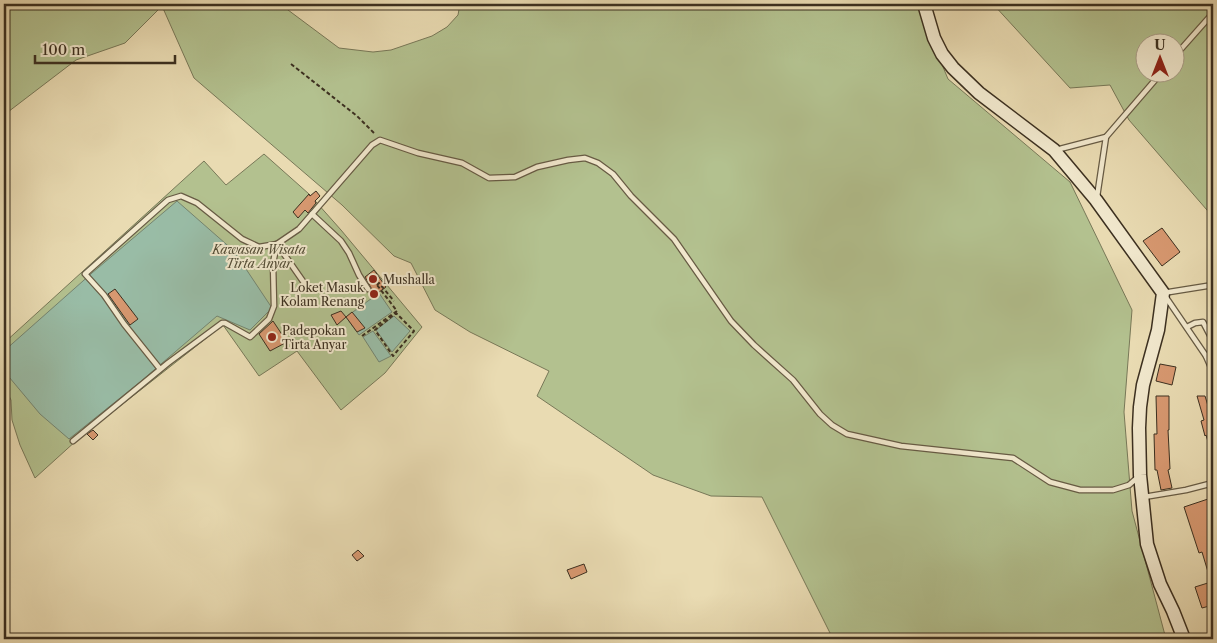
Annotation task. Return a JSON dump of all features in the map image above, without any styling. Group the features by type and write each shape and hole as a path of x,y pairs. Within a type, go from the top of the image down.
{"main road":[{"path":"924,4 934,38 942,54 953,68 979,93 1054,150 1096,200 1163,293 1158,330 1140,407 1138,428 1140,475 1147,544 1160,584 1184,639"}],"lane":[{"path":"1184,46 1213,13"},
{"path":"1096,200 1106,137 1153,82"},
{"path":"1054,150 1106,137"},
{"path":"160,368 124,324 104,295 85,274 168,200 181,196 197,203 242,239 259,247 278,244 299,229 359,159 372,145 380,140 418,153 462,163 489,178 515,178 537,167 585,158 598,163 613,174 631,196 674,239 731,321 754,345 793,380 820,414 832,425 847,434 901,446 1013,458 1050,482 1080,490 1113,490 1129,485 1140,475"},
{"path":"312,214 341,241 368,289"},
{"path":"278,244 307,287"},
{"path":"73,441 160,368 222,323 250,337 269,319 274,306 273,263 278,244"},
{"path":"1213,285 1163,293 1206,356 1213,372"},
{"path":"1187,327 1203,322 1206,324 1213,341"},
{"path":"1206,356 1213,351"},
{"path":"1142,497 1186,490 1213,483"}],"path":[{"path":"291,64 357,116 380,140"},
{"path":"362,336 391,316 396,313 414,331 393,356 375,330 391,316 397,311 377,285 379,283 394,301"}],"green space":[{"path":"4,4 280,4 339,48 373,52 391,50 432,36 447,27 458,15 460,4 917,4 948,79 1070,182 1132,310 1124,412 1132,511 1166,639 833,639 762,497 711,496 653,475 537,396 549,371 470,332 435,310 411,263 394,256 342,205 194,78 162,6 125,43 76,60 4,115"},
{"path":"993,4 1213,4 1213,217 1129,120 1110,85 1070,88"},
{"name":"Kawasan Wisata Tirta Anyar","path":"264,154 309,194 422,327 385,373 341,410 297,351 259,376 223,325 77,440 35,478 20,445 12,420 11,400 4,386 4,343 204,161 226,185"}],"shaded area":[{"path":"177,201 234,251 272,308 250,330 217,316 140,382 69,439 40,414 4,371 4,351"},
{"path":"379,293 392,312 359,335 346,317"},
{"path":"394,316 410,331 392,352 376,330"},
{"path":"373,331 391,356 379,362 363,337"}],"building":[{"path":"316,191 320,196 315,201 316,203 308,213 305,210 298,218 293,212 309,194 310,196"},
{"path":"1162,228 1180,252 1162,266 1143,241"},
{"path":"374,270 386,287 375,295 365,277"},
{"path":"115,289 138,319 130,325 108,294"},
{"path":"341,311 346,317 337,325 331,315"},
{"path":"352,312 365,328 357,332 346,317"},
{"name":"Padepokan Tirta Anyar","path":"273,321 287,342 270,351 259,334"},
{"path":"1160,364 1176,367 1172,385 1156,381"},
{"path":"1156,396 1169,396 1170,469 1168,470 1172,488 1161,490 1157,470 1155,470 1154,434 1157,434"},
{"path":"1197,396 1205,396 1212,419 1213,451 1211,452 1201,421 1204,420"},
{"path":"93,430 98,435 93,440 87,434"},
{"path":"1208,499 1213,517 1213,605 1202,608 1195,587 1211,582 1202,552 1199,553 1184,507"},
{"path":"358,550 364,556 357,561 352,555"},
{"path":"584,564 587,572 571,579 567,570"}],"place":[{"name":"Mushalla","path":"373,279"},
{"name":"Loket Masuk Kolam Renang","path":"374,294"},
{"name":"Padepokan Tirta Anyar","path":"272,337"}]}
